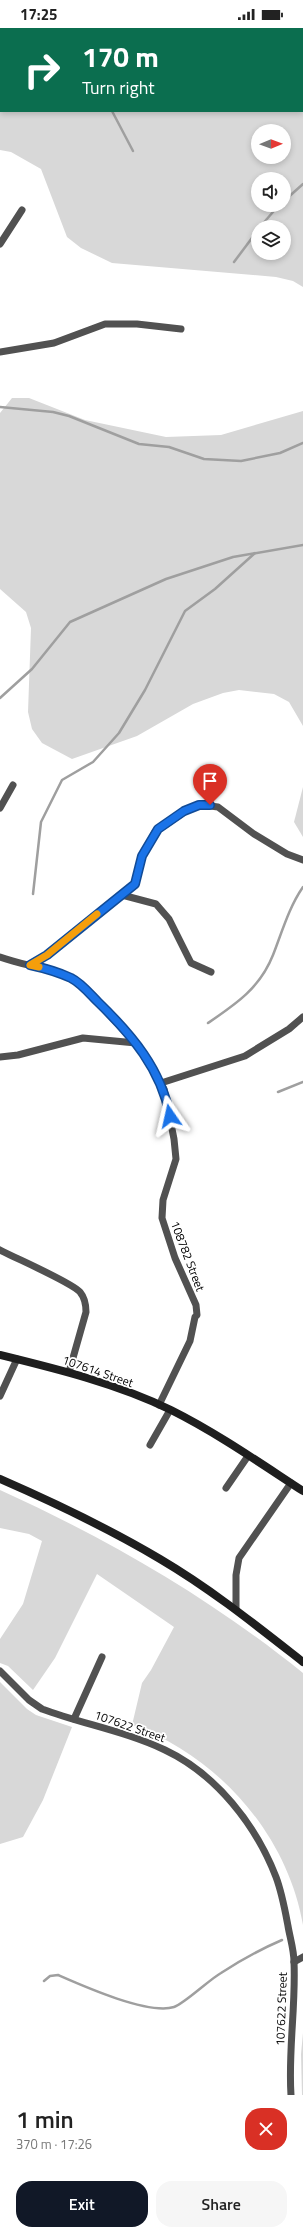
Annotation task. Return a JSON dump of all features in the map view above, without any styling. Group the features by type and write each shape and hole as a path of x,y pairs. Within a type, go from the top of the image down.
{"main road":[{"name":"107614 Street","path":"0,1355 69,1372 159,1405 225,1441 303,1491"},
{"path":"0,1479 86,1518 162,1560 236,1609 303,1662"}],"street":[{"path":"0,244 22,210"},
{"path":"0,352 54,343 105,324 137,324 181,329"},
{"path":"0,808 13,785"},
{"path":"30,965 47,955 122,896 136,882 142,856 155,832 184,811 199,805 218,807 254,834 287,854 303,860"},
{"path":"122,896 156,904 169,919 191,963 211,972"},
{"name":"108782 Street","path":"0,957 43,968 71,978 81,985 136,1043 161,1083 169,1112 176,1159 163,1200 162,1218 175,1258 196,1305 197,1315 194,1317 190,1341 159,1405"},
{"path":"161,1083 245,1056 289,1029 303,1017"},
{"path":"0,1058 18,1055 83,1038 136,1043"},
{"path":"0,1250 70,1285 81,1293 85,1302 86,1312 69,1372"},
{"path":"0,1396 17,1359"},
{"path":"150,1445 170,1410"},
{"path":"226,1488 248,1456"},
{"path":"236,1609 236,1575 239,1558 291,1484"},
{"path":"74,1719 102,1656"},
{"name":"107622 Street","path":"0,1671 29,1700 42,1709 122,1733 166,1751 194,1768 227,1798 258,1840 276,1877 281,1894 294,1962 290,2052 291,2095"},
{"path":"294,1962 303,1957"}],"shaded area":[{"path":"0,112 303,112 303,287 293,281 276,277 112,263 81,248 67,237 41,169 11,152 0,150"},
{"path":"12,398 29,398 85,420 166,437 221,435 303,411 303,726 289,702 274,694 239,690 223,693 193,704 137,736 72,759 42,743 32,729 28,712 31,628 26,612 0,589 0,413"},
{"path":"303,787 303,837 294,822"},
{"path":"0,1490 80,1529 157,1572 232,1620 303,1673 303,1925 295,1892 282,1860 265,1830 244,1802 220,1778 193,1757 163,1739 132,1725 142,1683 151,1670 174,1627 97,1574 55,1658 33,1690 8,1666 0,1663 0,1639 23,1604 42,1541 29,1534 0,1528"},
{"path":"0,1682 27,1709 36,1715 72,1727 43,1800 23,1837 0,1844"},
{"path":"303,2033 303,2095 302,2095 301,2054"}],"waterway":[{"path":"113,112 133,151"},
{"path":"291,195 303,184"},
{"path":"266,220 273,212"},
{"path":"234,262 251,239"},
{"path":"0,407 53,412 69,416 139,444 169,447 204,459 241,461 280,453 303,443"},
{"path":"0,698 32,669 70,622 166,579 233,557 303,545"},
{"path":"33,894 41,822 62,780 93,762 119,733 145,690 185,611 215,589 255,553"},
{"path":"208,1023 246,994 268,967 290,911 303,887"},
{"path":"278,1092 303,1082"},
{"path":"44,1981 50,1976 58,1975 99,1992 132,2003 148,2007 174,2007 216,1976 244,1959 282,1940"}],"slow traffic":[{"path":"39,967 30,965 47,955 97,914"}],"route":[{"path":"170,1116 164,1089 156,1073 136,1043 125,1030 81,985 71,978 30,965 47,955 135,884 142,856 150,838 158,829 190,808 199,805 210,805"}]}
